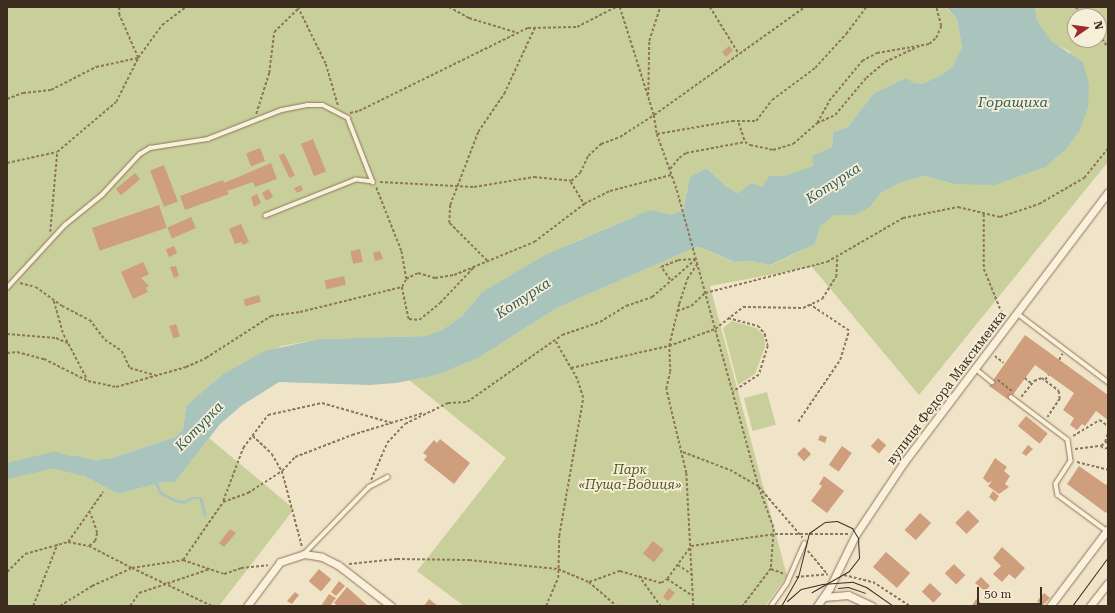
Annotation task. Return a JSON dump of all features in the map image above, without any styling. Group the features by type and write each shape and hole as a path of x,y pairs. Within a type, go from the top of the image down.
{"street":[{"name":"вулиця Федора Максименка","path":"817,606 824,597 856,534 904,462 1018,314 1108,192"},
{"path":"1050,606 1107,530"},
{"path":"247,606 280,562 288,558 304,554 322,557 338,565 391,606"},
{"path":"1090,606 1108,583"},
{"path":"824,597 848,596 872,606"}],"lane":[{"path":"7,288 15,282 65,225 102,195 140,154 163,145 221,135 282,110 307,105 323,105 348,118 373,182 356,180 266,216"},
{"path":"1018,314 1108,382"},
{"path":"976,369 992,382"},
{"path":"1011,397 1068,440 1071,461 1056,484 1058,496 1107,530"},
{"path":"304,554 369,487 388,477"},
{"path":"771,606 787,583 804,544"}],"path":[{"path":"119,7 119,15 138,58"},
{"path":"7,163 57,152 116,102 138,58 162,24 186,7"},
{"path":"253,122 269,73 274,32 299,7 326,64 340,114 359,111 520,33 535,28 577,27 616,7"},
{"path":"450,7 469,18 507,31 520,33"},
{"path":"620,7 654,115 657,134 682,206 759,487 775,534 771,569 743,606"},
{"path":"648,98 648,41 660,7"},
{"path":"710,7 739,54"},
{"path":"476,266 440,303 419,320 409,319 402,287 406,279 401,251 373,182 474,188 534,177 571,181 580,173 588,156 601,144 620,137 654,115 805,7"},
{"path":"657,134 732,121 739,123 756,121 761,118 772,100 815,68 846,34 866,7"},
{"path":"670,169 678,158 686,153 746,142 773,150 784,148 793,144 817,123 835,115 866,78 885,62 936,38 941,26 936,7"},
{"path":"487,261 449,223 450,205 478,132 504,94 535,28"},
{"path":"817,123 829,101 862,61 877,53 922,44"},
{"path":"7,99 23,92 51,90 96,67 138,58"},
{"path":"739,123 746,142"},
{"path":"677,311 691,306 705,293 812,267 837,256 903,218 958,207 1000,217 1019,211 1066,190 1084,178 1108,148"},
{"path":"48,244 53,212 57,152"},
{"path":"406,279 418,273 435,278 454,275 534,242 584,204 610,191 672,175"},
{"path":"571,181 584,204"},
{"path":"984,214 984,269 1008,327"},
{"path":"571,368 669,346 715,329 743,306 782,310 803,308 822,299 836,277 837,256"},
{"path":"369,487 372,471 387,443 405,424 448,403 467,402 562,335 600,322 626,306 652,297 696,259"},
{"path":"671,281 661,267 678,260 696,259"},
{"path":"694,606 692,595 692,546 683,452 666,389 670,372 669,346 677,311 687,279 697,264"},
{"path":"15,282 36,287 54,300 90,320 105,340 122,351 130,368 157,376"},
{"path":"7,353 18,352 44,358 88,381 116,387 157,376 206,358 271,316 300,312 402,287"},
{"path":"54,300 68,343 76,354 78,367 88,381"},
{"path":"798,422 840,360 849,331 810,305"},
{"path":"728,318 758,326 765,334 768,346 759,375 733,392"},
{"path":"7,334 56,338 68,343"},
{"path":"546,606 558,578 559,536 582,398 571,368 555,341"},
{"path":"989,352 1004,363"},
{"path":"1044,380 1048,375"},
{"path":"1025,378 1032,384"},
{"path":"1021,397 1032,384 1042,378 1059,391 1060,399 1048,417"},
{"path":"997,380 1027,401"},
{"path":"183,560 223,502 243,448 268,415 322,403 392,423"},
{"path":"223,502 248,493 282,470 295,457 352,435 427,412"},
{"path":"1043,413 1054,422"},
{"path":"1108,426 1100,420 1072,437 1075,462 1108,470"},
{"path":"1101,446 1105,442 1108,432"},
{"path":"253,436 272,454 282,470 304,554"},
{"path":"1073,449 1101,446 1107,448 1108,451"},
{"path":"683,452 730,470 759,487 798,532 818,565 833,580"},
{"path":"68,542 90,513 103,492"},
{"path":"89,546 95,541 97,533 90,513"},
{"path":"588,582 620,571 638,575 661,584 667,579 692,546 798,532 836,535 856,534"},
{"path":"7,572 25,554 68,542 89,546 212,606"},
{"path":"33,606 57,545"},
{"path":"338,565 398,559 445,560 558,569 588,582 617,606"},
{"path":"60,606 92,586 132,568 183,560 224,574 241,568 280,562"},
{"path":"678,565 693,575"},
{"path":"130,606 139,593 163,583 210,569"},
{"path":"638,575 661,606"},
{"path":"667,579 692,595"}],"green space":[{"path":"7,7 945,7 957,19 962,48 952,67 941,75 922,84 873,94 848,127 833,132 832,147 813,156 814,166 785,177 770,176 762,187 738,193 727,187 706,168 690,177 683,210 671,215 636,216 572,243 482,292 462,316 442,330 427,336 319,339 282,346 223,374 186,406 183,429 175,437 112,458 95,460 74,455 61,460 64,465 118,494 164,482 175,482 209,438 294,509 219,606 7,606"},
{"name":"Парк «Пуща-Водиця»","path":"1035,7 1108,7 1108,162 919,395 812,267 710,286 787,576 765,606 464,606 417,571 506,458 409,380 437,375 478,358 557,308 694,248 700,247 733,262 751,261 771,265 815,244 820,227 834,215 856,215 870,207 882,192 902,182 925,176 954,184 1071,52 1051,42 1037,20"},
{"path":"732,321 756,328 764,335 765,347 755,374 738,385 723,328"},
{"path":"767,392 776,425 753,431 744,398"}],"water":[{"name":"Горащиха","path":"946,7 1035,7 1037,20 1051,41 1083,62 1089,84 1088,108 1079,132 1065,150 1045,167 994,185 954,184 925,176 902,182 882,192 870,207 856,215 834,215 820,227 815,244 770,265 751,261 734,262 700,247 694,248 557,308 478,358 437,375 396,383 370,385 279,382 241,406 220,424 175,482 164,482 118,494 64,465 61,460 74,455 95,460 112,458 175,437 183,429 186,406 223,374 265,351 319,339 426,336 442,330 462,316 482,292 547,254 650,210 671,215 683,210 690,177 706,168 727,187 738,193 752,183 762,187 769,176 785,176 813,166 812,156 832,147 833,132 848,127 873,94 906,78 914,83 922,84 941,75 952,67 962,48 957,19"}],"building":[{"path":"729,46 733,50 726,57 722,52"},
{"path":"313,139 326,171 314,176 301,144"},
{"path":"260,148 265,161 251,166 246,153"},
{"path":"284,153 295,175 290,178 279,156"},
{"path":"271,163 277,179 255,187 253,182 227,191 229,194 185,210 180,196 223,180 224,183"},
{"path":"164,165 178,201 164,207 150,170"},
{"path":"135,173 140,179 121,195 116,189"},
{"path":"301,185 303,190 297,193 294,188"},
{"path":"269,189 273,197 266,201 262,193"},
{"path":"257,194 261,203 254,207 251,197"},
{"path":"159,205 167,228 100,251 92,228"},
{"path":"191,217 196,228 172,239 167,228"},
{"path":"241,224 249,242 243,245 241,242 235,244 229,229"},
{"path":"174,246 177,253 169,257 166,250"},
{"path":"360,249 363,262 353,264 350,251"},
{"path":"380,251 383,259 375,261 373,253"},
{"path":"143,262 149,274 141,278 149,286 146,288 148,292 133,299 121,272"},
{"path":"176,266 179,276 174,278 170,267"},
{"path":"344,276 346,285 327,289 325,280"},
{"path":"259,295 261,302 246,306 244,299"},
{"path":"176,324 180,336 173,339 169,326"},
{"path":"1025,335 1108,395 1108,420 1096,411 1085,426 1082,424 1077,430 1070,425 1074,418 1063,410 1074,393 1035,365 1009,400 989,386"},
{"path":"1026,416 1048,434 1040,444 1018,426"},
{"path":"820,435 827,437 825,443 818,440"},
{"path":"878,438 886,445 879,454 871,446"},
{"path":"440,439 470,463 454,484 424,460 427,456 423,453 434,440 437,443"},
{"path":"1028,445 1033,449 1026,456 1022,453"},
{"path":"842,446 852,453 839,472 829,465"},
{"path":"804,447 811,454 804,461 797,454"},
{"path":"995,458 1007,467 1004,471 1010,476 1005,484 1009,487 999,494 988,486 992,481 988,483 983,478"},
{"path":"1079,466 1106,485 1108,481 1108,510 1106,513 1067,484"},
{"path":"824,476 844,491 827,513 811,501 822,486 819,484"},
{"path":"993,491 999,496 995,502 989,497"},
{"path":"968,510 979,521 967,534 955,523"},
{"path":"920,513 931,523 916,540 905,530"},
{"path":"230,529 236,533 224,547 219,543"},
{"path":"653,541 664,550 654,562 643,553"},
{"path":"1002,547 1025,568 1015,579 1009,574 1002,582 993,574 1001,566 993,558"},
{"path":"886,552 910,573 897,588 873,567"},
{"path":"954,564 965,575 956,585 945,573"},
{"path":"319,569 331,579 321,592 309,581"},
{"path":"981,577 990,586 985,591 975,583"},
{"path":"339,581 345,586 336,596 331,592"},
{"path":"930,583 942,594 934,603 922,592"},
{"path":"347,587 368,606 338,606 334,603"},
{"path":"669,588 675,593 668,601 663,597"},
{"path":"295,592 299,595 292,604 287,601"},
{"path":"1044,593 1050,598 1042,606 1037,601"},
{"path":"329,594 336,598 330,606 321,606"},
{"path":"429,599 438,606 424,606"},
{"path":"976,599 985,606 972,606"}],"waterway":[{"name":"Котурка","path":"7,471 54,460 81,467"},
{"path":"155,481 161,493 175,500 184,502 192,498 201,498 205,515"}],"tram line":[{"path":"781,606 798,577 809,533 825,522 837,521 852,528 858,538 859,558 849,571 812,592"},
{"path":"1072,606 1108,557"},
{"path":"787,601 801,589 822,584 853,582 866,587 893,606"},
{"path":"838,588 848,587 865,593"}]}
